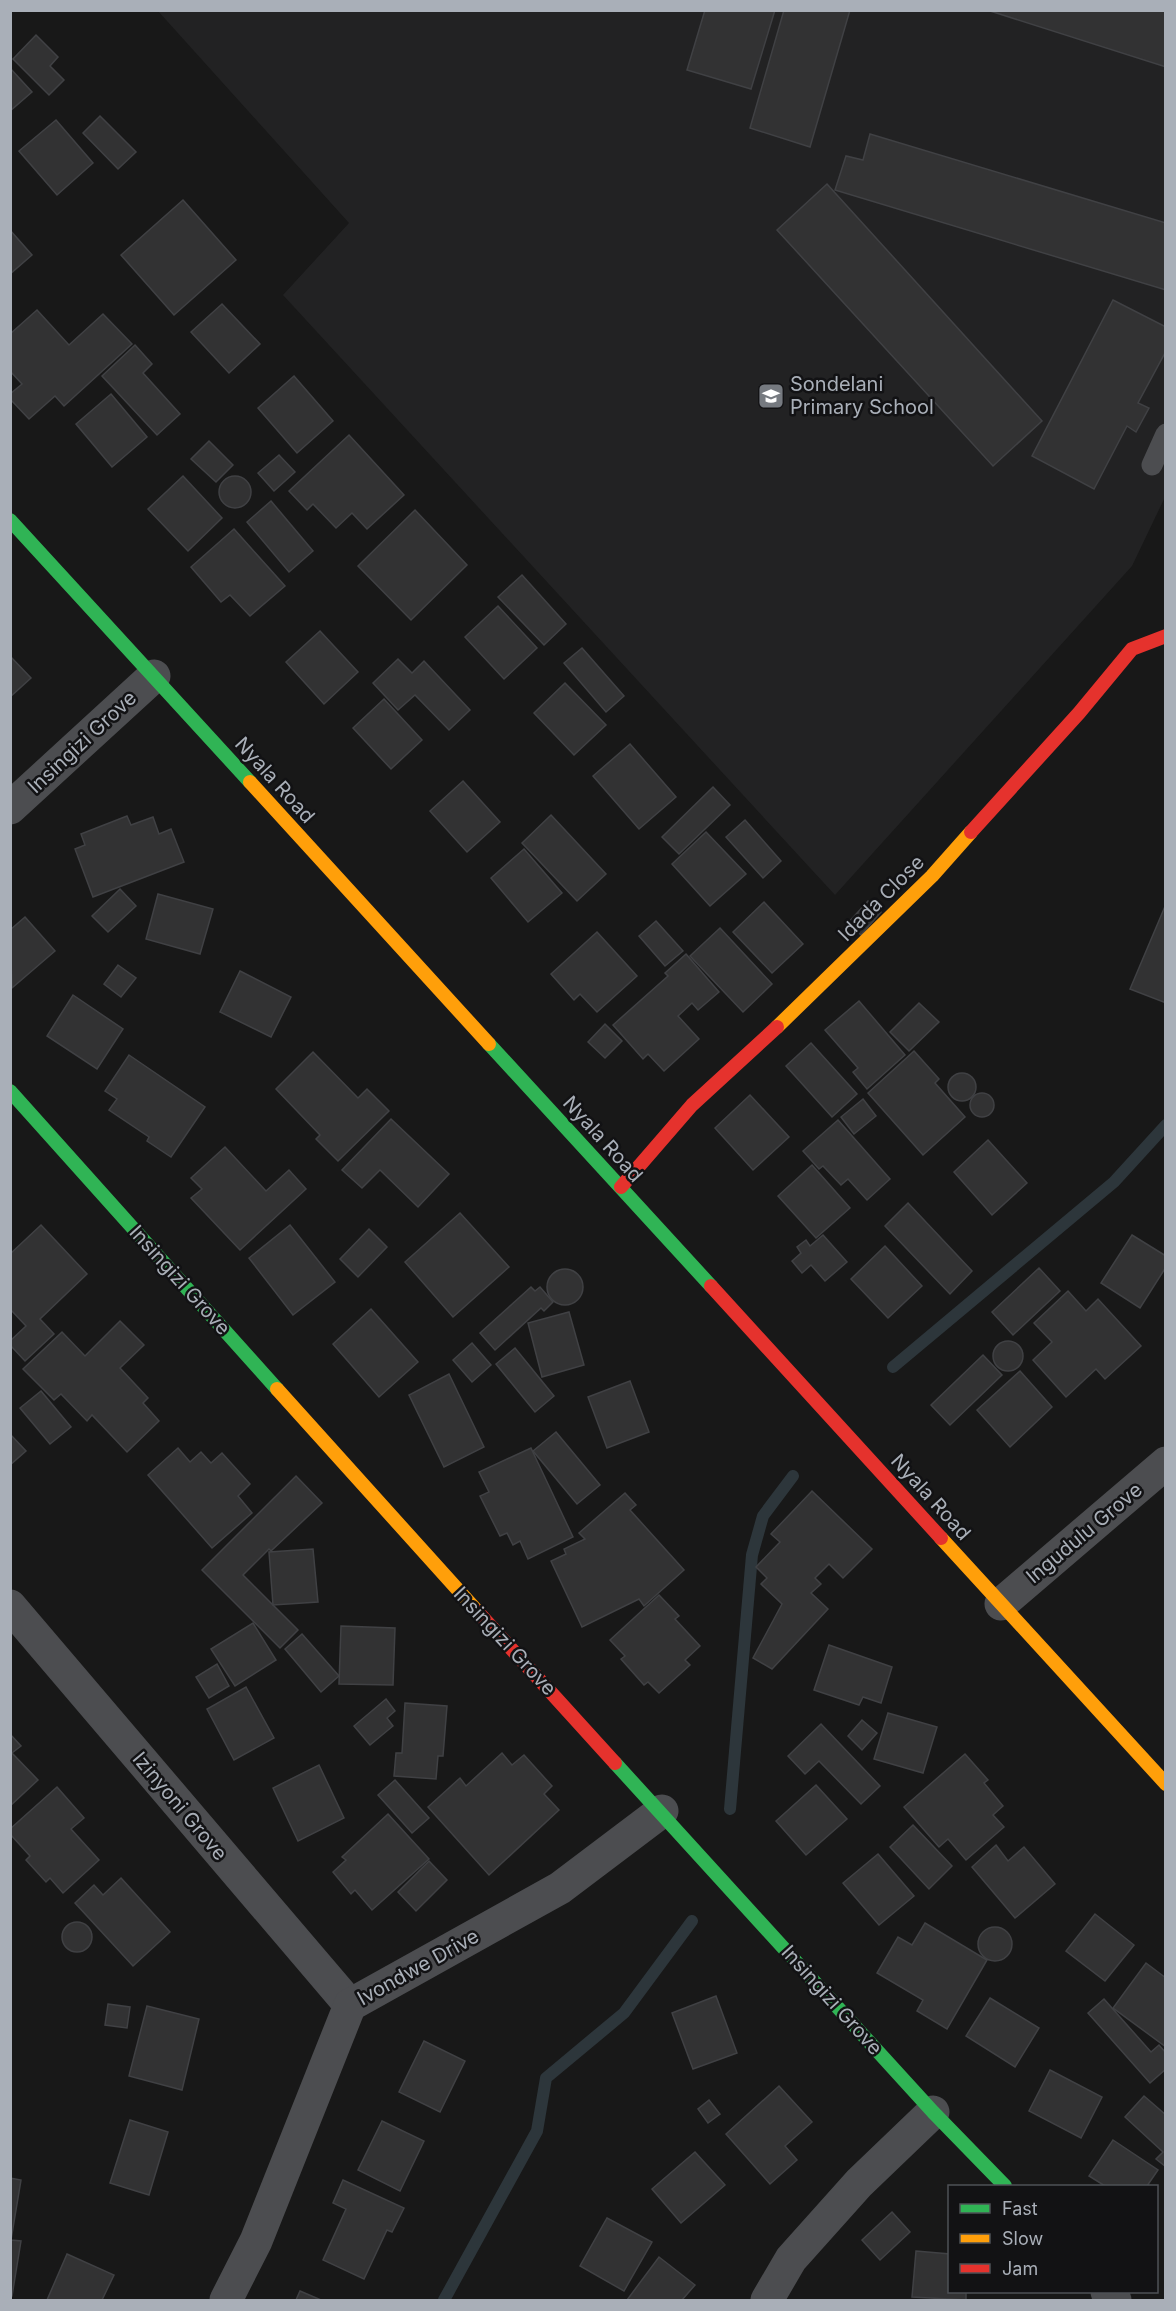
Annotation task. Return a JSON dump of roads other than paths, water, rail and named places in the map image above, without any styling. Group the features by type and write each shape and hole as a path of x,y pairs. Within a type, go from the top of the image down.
{"street":[{"name":"Nyala Road","path":"10,520 1166,1784"},
{"name":"Idada Close","path":"621,1187 692,1105 810,997 932,876 1079,713 1132,650 1166,636"},
{"name":"Insingizi Grove","path":"10,808 154,676"},
{"name":"Insingizi Grove","path":"10,1090 396,1522 662,1811 933,2112 1003,2185"},
{"name":"Ingudulu Grove","path":"1001,1604 1166,1463"},
{"name":"Izinyoni Grove","path":"10,1606 350,2005"},
{"name":"Ivondwe Drive","path":"226,2301 256,2241 350,2005 560,1888 662,1811"},
{"path":"767,2301 791,2259 859,2183 933,2112"}],"lane":[{"path":"1152,465 1166,434"}],"waterway":[{"path":"893,1367 1114,1182 1166,1125"},
{"path":"730,1809 752,1555 763,1516 793,1476"},
{"path":"444,2300 537,2131 546,2078 624,2013 692,1921"}],"place":[{"name":"Sondelani Primary School","path":"771,396"}]}
